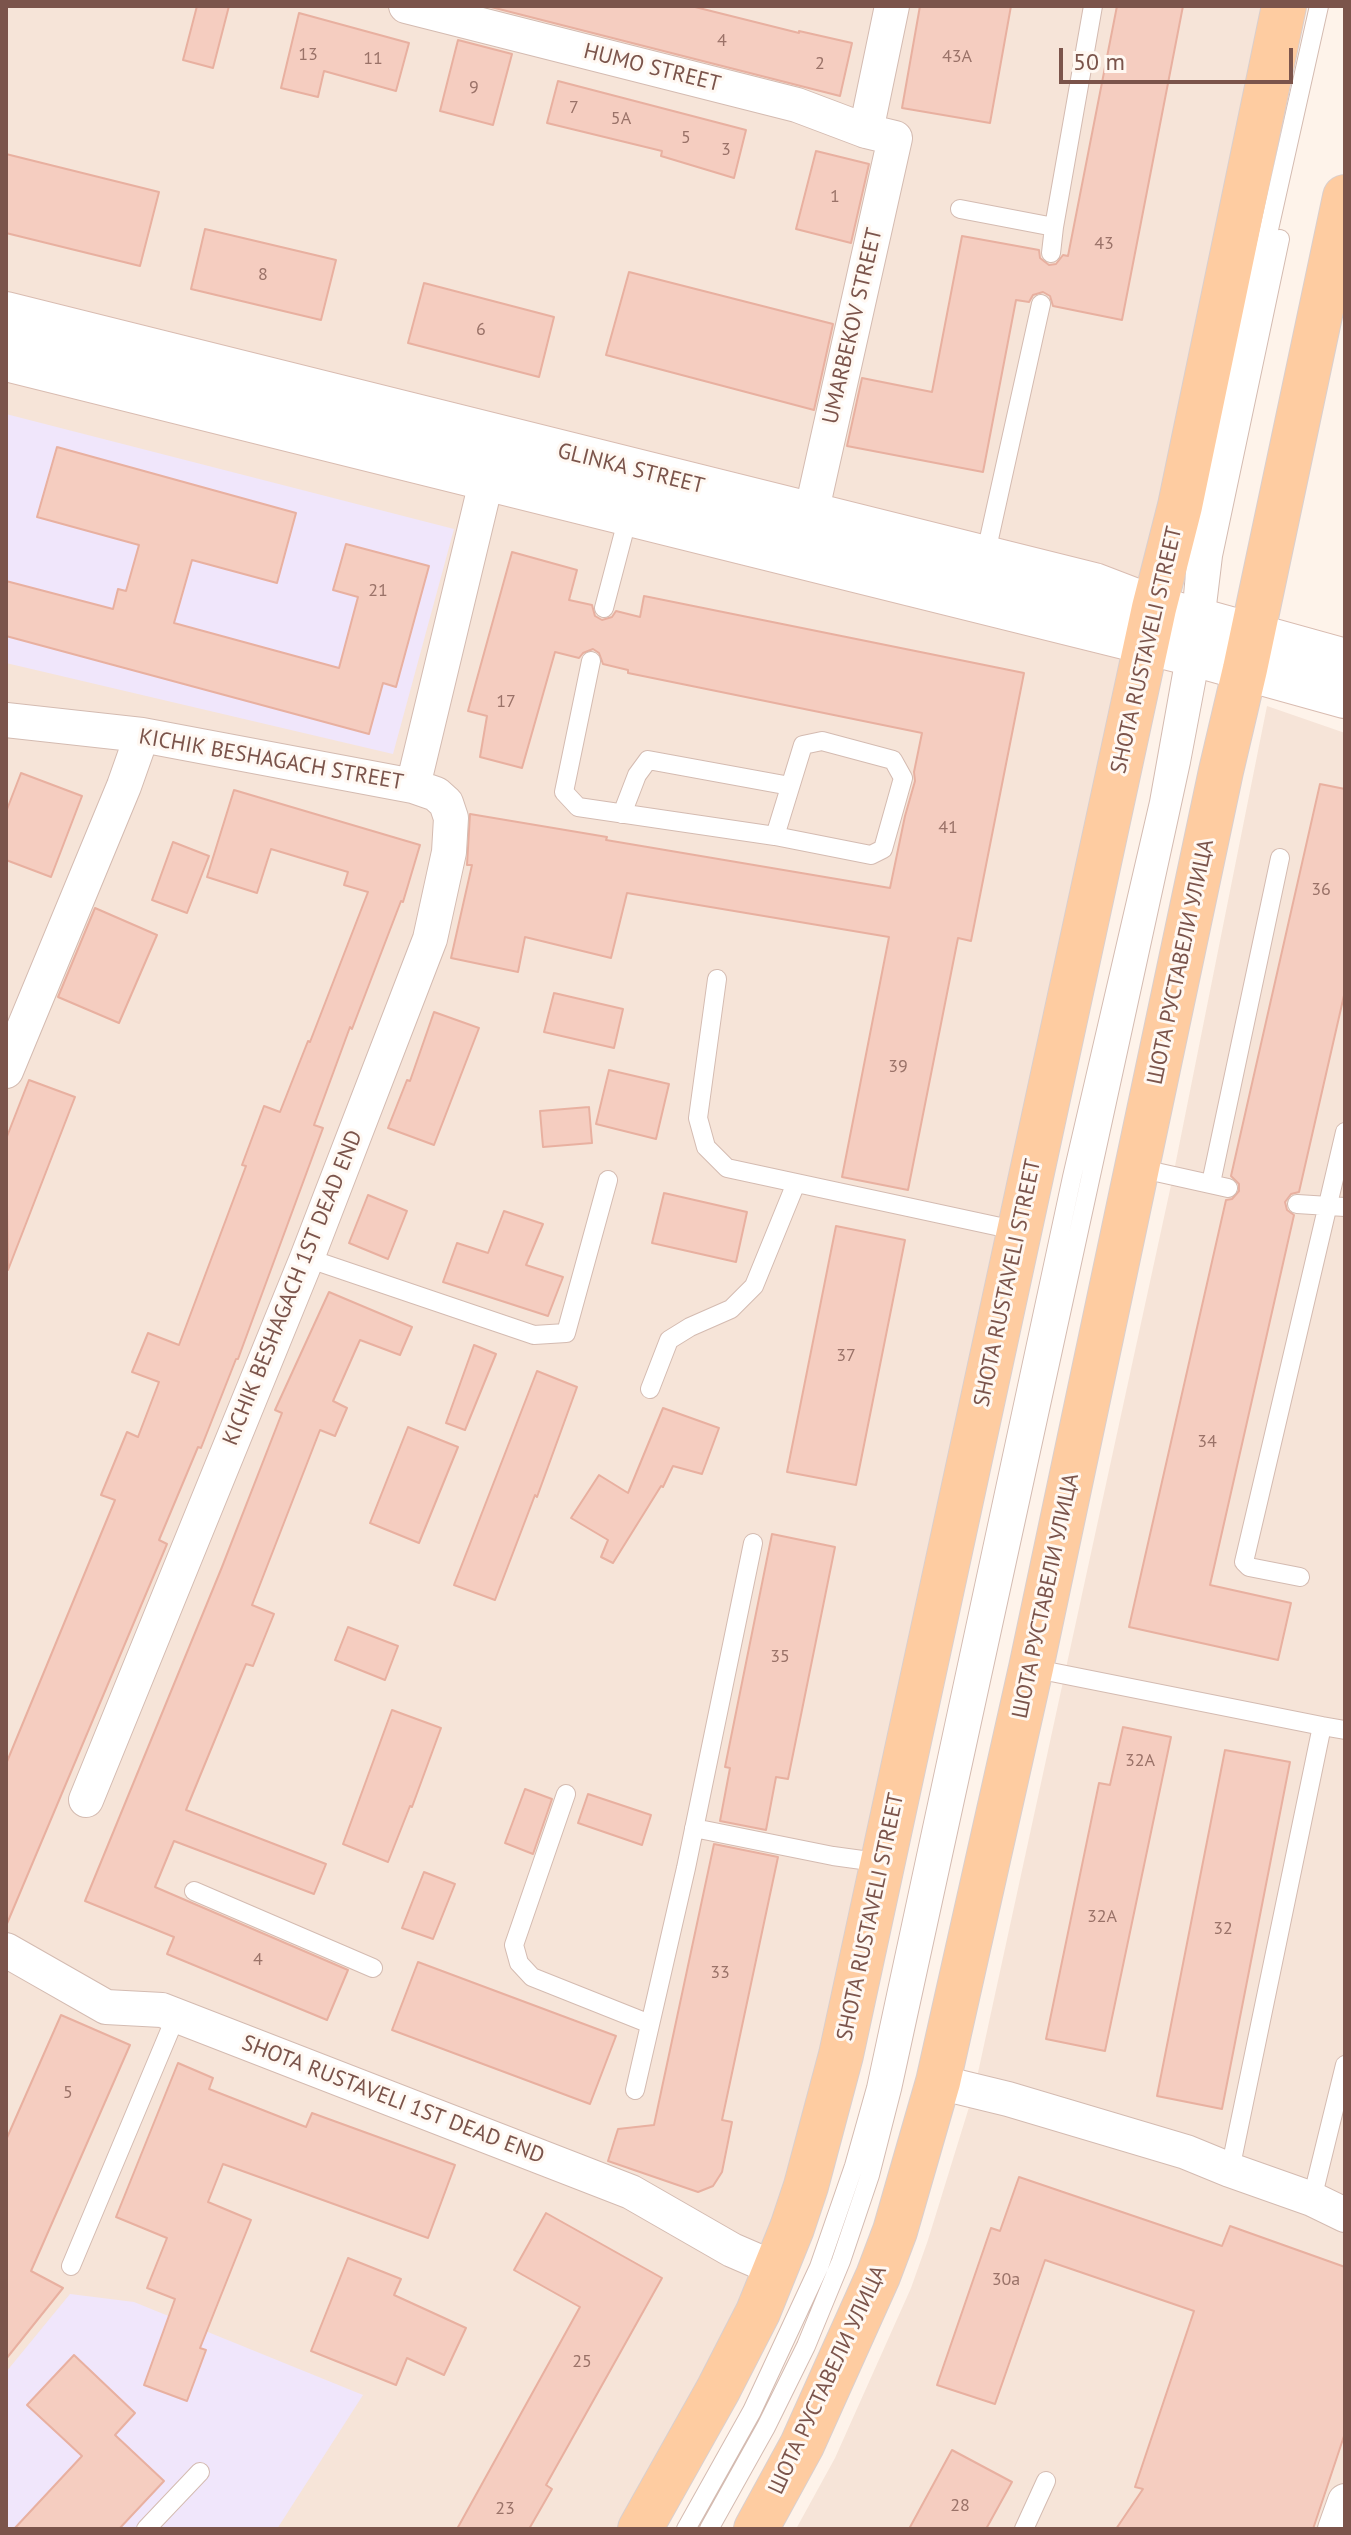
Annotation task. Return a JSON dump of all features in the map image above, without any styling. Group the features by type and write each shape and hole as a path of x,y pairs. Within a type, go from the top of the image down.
{"main road":[{"name":"SHOTA RUSTAVELI STREET","path":"640,2529 758,2312 819,2143 884,1863 1019,1231 1181,634 1190,462 1284,6"},
{"path":"1249,653 1345,197"},
{"name":"GLINKA STREET","path":"6,314 1094,585 1181,634"},
{"name":"GLINKA STREET","path":"6,359 629,513 1181,634 1249,653"},
{"path":"1249,653 1345,661"},
{"path":"1249,653 1345,696"},
{"name":"ШОТА РУСТАВЕЛИ УЛИЦА","path":"756,2529 802,2445 878,2276 895,2231 938,2082 1031,1668 1226,748 1249,653"}],"street":[{"name":"HUMO STREET","path":"406,6 797,105 881,135"},
{"name":"UMARBEKOV STREET","path":"811,514 881,135 892,6"},
{"name":"KICHIK BESHAGACH STREET","path":"6,720 142,735 413,786 487,478"},
{"path":"6,1071 124,786 142,735"},
{"name":"KICHIK BESHAGACH 1ST DEAD END","path":"86,1800 307,1258 430,939 442,887 451,818 446,803 436,794 413,786"},
{"name":"SHOTA RUSTAVELI 1ST DEAD END","path":"6,1950 106,2007 162,2010 631,2192 732,2250 776,2269"},
{"path":"938,2082 1008,2099 1186,2152 1312,2199 1345,2215"}],"lane":[{"path":"1051,253 1093,6"},
{"path":"686,2529 752,2411 819,2267 846,2191 876,2088 1072,1177 1159,802 1181,634 1197,551 1319,6"},
{"path":"709,2529 766,2427 806,2346 841,2261 870,2175 899,2058 1181,762 1181,634 1213,556 1329,6"},
{"path":"960,209 1054,227"},
{"path":"985,557 1041,304"},
{"path":"604,608 629,513"},
{"path":"591,661 564,792 578,807 775,836 871,855 883,849 903,778 893,760 822,741 803,745 775,836"},
{"path":"622,814 637,775 648,760 790,786"},
{"path":"1138,1168 1220,1186 1280,858"},
{"path":"717,979 698,1118 706,1147 727,1168 1019,1231"},
{"path":"1300,1577 1249,1567 1244,1562 1337,1207 1345,1132"},
{"path":"307,1258 534,1335 566,1333 608,1180"},
{"path":"650,1389 669,1340 731,1309 754,1286 796,1183"},
{"path":"1297,1204 1337,1207"},
{"path":"635,2090 694,1828 753,1543"},
{"path":"1031,1668 1345,1730"},
{"path":"1230,2170 1322,1726"},
{"path":"566,1794 514,1945 519,1963 532,1977 650,2024"},
{"path":"694,1828 884,1863"},
{"path":"194,1891 373,1968"},
{"path":"71,2266 176,2016"},
{"path":"1312,2199 1345,2065"},
{"path":"146,2529 200,2472"},
{"path":"1024,2529 1046,2481"}],"shaded area":[{"path":"6,6 1284,6 819,2143 640,2529 6,2529"},
{"path":"6,414 454,529 393,754 6,663"},
{"path":"1267,706 1345,733 1345,2529 796,2529 835,2458 911,2288 974,2091 1173,1176"},
{"path":"70,2294 134,2302 363,2395 277,2529 6,2529 6,2372"}],"building":[{"path":"197,6 229,6 213,68 183,60"},
{"path":"487,6 691,6 852,43 840,96"},
{"path":"920,6 1011,6 990,123 902,108"},
{"path":"1117,6 1183,6 1122,320 1053,306 1050,296 1043,292 1033,295 1029,302 1016,300 983,472 847,446 862,378 932,392 962,236 1039,250 1040,258 1049,265 1056,264 1063,255 1068,256"},
{"path":"299,13 409,43 396,91 324,71 318,97 281,88"},
{"path":"458,40 512,54 493,125 440,111"},
{"path":"558,81 746,130 734,178 661,156 662,151 547,123"},
{"path":"816,151 869,164 851,243 796,229"},
{"path":"6,154 159,192 140,266 6,233"},
{"path":"205,229 336,260 321,320 191,289"},
{"path":"629,272 833,324 814,410 606,355"},
{"path":"424,283 554,317 539,377 408,343"},
{"path":"57,447 296,513 277,583 192,560 174,623 339,668 358,597 333,590 346,544 429,566 396,687 383,683 369,734 6,636 6,581 113,609 118,589 126,591 139,545 37,517"},
{"path":"512,552 577,570 569,600 592,605 595,616 602,620 612,617 616,611 640,617 644,596 1024,673 971,941 958,938 908,1190 842,1177 889,937 627,893 611,958 525,937 518,972 451,958 472,865 467,865 470,814 890,888 915,781 922,733 628,673 628,670 603,664 599,653 593,649 579,658 555,652 522,768 480,757 487,716 468,711"},
{"path":"21,773 82,796 51,877 6,860 6,812"},
{"path":"1320,784 1345,789 1345,991 1299,1192 1291,1194 1285,1202 1287,1210 1294,1215 1210,1585 1291,1603 1278,1660 1129,1627 1226,1200 1232,1199 1239,1191 1239,1184 1231,1176"},
{"path":"234,790 420,845 403,902 352,1029 350,1027 314,1125 323,1128 238,1359 159,1540 167,1544 6,1926 6,1764 115,1500 101,1495 127,1432 138,1437 159,1382 132,1372 148,1333 179,1345 246,1166 242,1165 264,1106 280,1112 368,892 344,885 348,872 271,849 257,893 207,877"},
{"path":"173,842 209,856 187,913 152,900"},
{"path":"95,908 157,935 119,1023 58,997"},
{"path":"554,993 623,1009 614,1048 544,1032"},
{"path":"434,1012 479,1028 434,1145 388,1128 407,1080 410,1081"},
{"path":"609,1070 669,1084 656,1139 596,1124"},
{"path":"29,1080 75,1097 8,1270 6,1139"},
{"path":"589,1107 592,1143 543,1147 540,1111"},
{"path":"664,1193 747,1212 736,1262 652,1243"},
{"path":"368,1195 407,1211 388,1259 349,1243"},
{"path":"504,1211 543,1224 526,1265 563,1277 548,1316 443,1282 457,1243 488,1253"},
{"path":"836,1226 905,1240 856,1485 787,1472"},
{"path":"329,1292 412,1327 400,1355 360,1340 333,1401 347,1408 335,1436 320,1430 252,1605 274,1614 253,1666 246,1664 186,1810 326,1864 314,1894 174,1841 155,1887 348,1970 327,2020 167,1954 174,1937 85,1901 282,1413 275,1410"},
{"path":"474,1345 496,1354 465,1430 446,1423"},
{"path":"537,1371 577,1387 495,1600 454,1585"},
{"path":"663,1408 719,1428 702,1474 673,1466 663,1487 613,1563 601,1557 608,1540 571,1518 599,1475 628,1493"},
{"path":"408,1427 458,1447 419,1543 370,1523"},
{"path":"772,1534 835,1547 788,1779 776,1777 766,1830 720,1821 730,1768 725,1767"},
{"path":"348,1627 398,1646 385,1680 335,1660"},
{"path":"392,1710 441,1728 388,1862 343,1844"},
{"path":"1123,1727 1171,1737 1105,2051 1046,2039 1099,1783 1110,1785"},
{"path":"1225,1750 1290,1762 1222,2109 1157,2096"},
{"path":"525,1789 552,1799 533,1854 505,1843"},
{"path":"588,1794 651,1815 642,1845 578,1823"},
{"path":"714,1844 778,1857 722,2120 732,2122 722,2172 713,2186 698,2192 608,2161 618,2129 654,2125"},
{"path":"424,1872 455,1884 433,1939 402,1928"},
{"path":"418,1962 616,2036 590,2104 392,2030"},
{"path":"61,2015 130,2045 31,2271 63,2288 6,2359 6,2140"},
{"path":"178,2063 213,2078 209,2089 306,2127 312,2113 455,2165 428,2238 223,2164 208,2202 251,2220 200,2348 206,2350 187,2401 144,2385 175,2299 147,2288 167,2238 116,2217"},
{"path":"1019,2177 1222,2246 1230,2226 1345,2267 1345,2433 1313,2529 1116,2529 1143,2489 1135,2487 1194,2311 1045,2260 995,2404 937,2385 991,2228 1000,2231"},
{"path":"546,2213 662,2278 546,2485 552,2489 529,2529 457,2529 580,2307 514,2270"},
{"path":"348,2258 401,2279 394,2295 466,2328 444,2375 407,2358 396,2385 311,2351"},
{"path":"74,2355 135,2413 115,2435 164,2481 119,2529 14,2529 82,2456 27,2405"},
{"path":"952,2450 1012,2482 986,2529 909,2529"}]}
